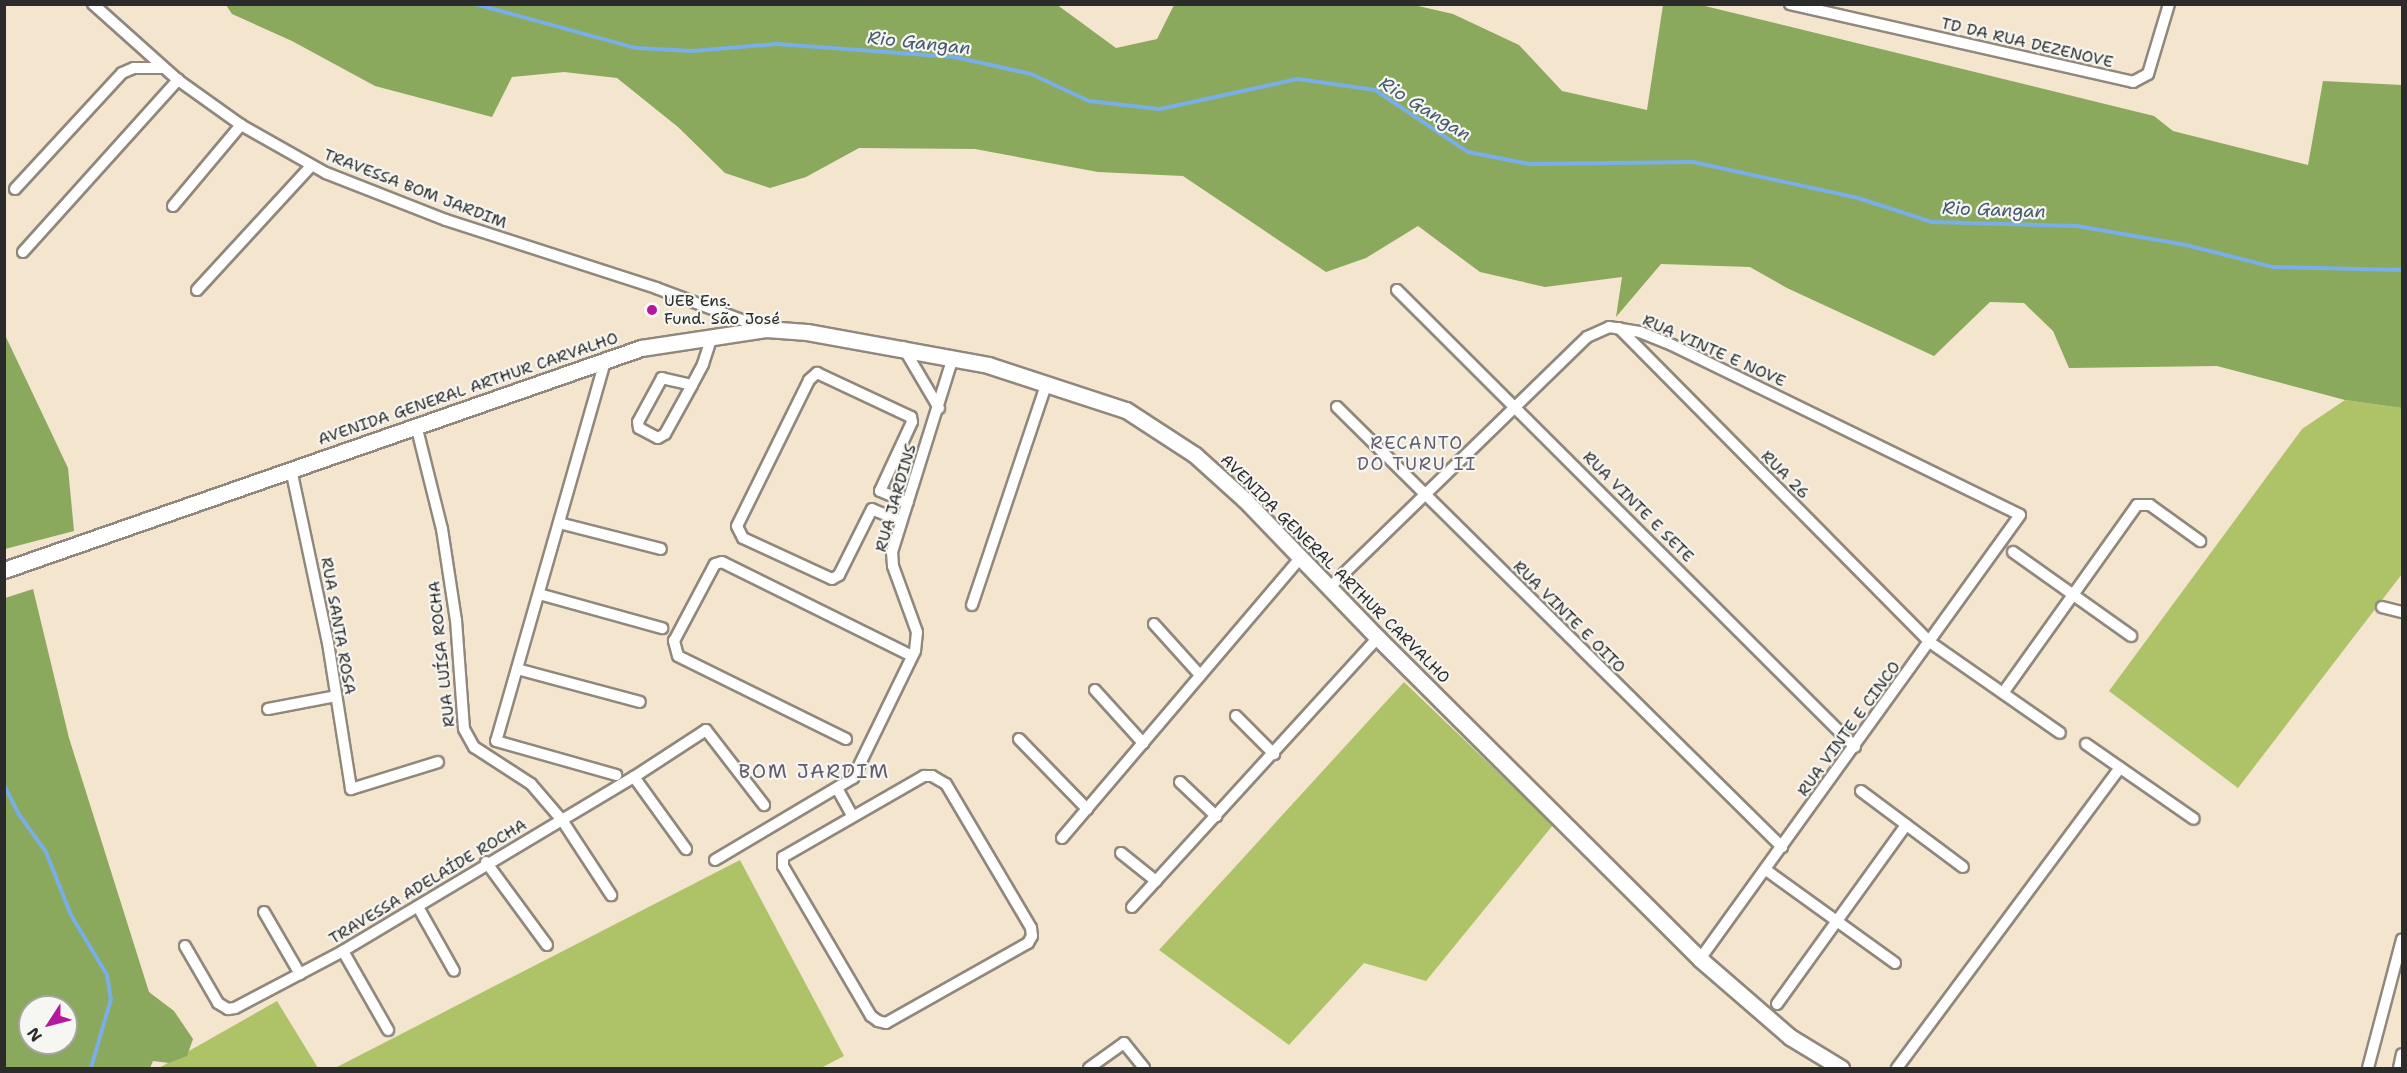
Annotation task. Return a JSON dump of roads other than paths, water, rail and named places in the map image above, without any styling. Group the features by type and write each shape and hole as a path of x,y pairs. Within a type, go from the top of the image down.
{"main road":[{"name":"AVENIDA GENERAL ARTHUR CARVALHO","path":"4,570 606,358 712,336 766,329 903,347 953,357 1047,382 1126,410 1157,427 1232,488 1378,638 1700,959 1790,1037 1841,1068"}],"street":[{"name":"TRAVESSA BOM JARDIM","path":"93,4 178,80 241,125 311,166 446,220 656,288 766,329"},
{"name":"TD DA RUA DEZENOVE","path":"1790,4 1820,8 2133,82 2148,74 2169,4"},
{"path":"15,189 122,73 134,68 162,68"},
{"path":"22,252 178,80"},
{"path":"173,206 241,125"},
{"path":"197,290 311,166"},
{"name":"RUA VINTE E SETE","path":"1397,290 1518,408 1855,747"},
{"name":"RUA VINTE E NOVE","path":"1329,588 1518,408 1587,337 1610,327 1640,332 1683,350 2020,515"},
{"name":"RUA 26","path":"1619,328 1931,643 2060,733"},
{"path":"692,385 662,378 638,422 639,428 662,438 692,385 712,336"},
{"path":"903,347 939,408"},
{"name":"RUA JARDINS","path":"715,860 838,790 853,778 912,656 917,632 892,558 901,521 939,408 953,357"},
{"path":"606,358 496,741 616,775"},
{"path":"817,373 911,417 912,422 880,492 839,575 832,579 743,538 737,530 809,380 817,373"},
{"path":"972,605 1047,382"},
{"name":"RUA VINTE E OITO","path":"1337,407 1782,847"},
{"name":"RUA LUÍSA ROCHA","path":"416,425 447,563 456,620 464,729 474,747 521,775 562,820 611,895"},
{"name":"RUA SANTA ROSA","path":"291,469 336,696 351,789 438,762"},
{"path":"880,492 908,503"},
{"path":"2003,693 2141,503 2200,541"},
{"path":"872,509 901,521"},
{"name":"RUA VINTE E CINCO","path":"1700,959 1931,643 2020,515"},
{"path":"559,523 661,549"},
{"path":"2013,552 2131,636"},
{"path":"1062,838 1300,558"},
{"path":"846,739 678,656 674,640 715,564 722,562 912,656"},
{"path":"539,594 662,628"},
{"path":"2382,607 2403,612"},
{"path":"1154,624 1200,675"},
{"path":"1132,907 1378,638"},
{"path":"517,669 640,702"},
{"path":"1095,690 1143,743"},
{"path":"268,709 336,696"},
{"path":"1236,716 1274,753"},
{"name":"TRAVESSA ADELAÍDE ROCHA","path":"185,946 214,998 228,1009 343,951 418,907 486,862 634,777 706,730 765,805"},
{"path":"1019,739 1087,809"},
{"path":"2086,744 2194,819"},
{"path":"1897,1068 2120,768"},
{"path":"924,776 940,779 1031,928 1028,943 886,1023 871,1016 783,866 788,852 852,815 924,776"},
{"path":"634,777 686,849"},
{"path":"1180,782 1216,816"},
{"path":"838,790 852,815"},
{"path":"1861,791 1963,867"},
{"path":"1777,1004 1906,825"},
{"path":"1121,853 1156,881"},
{"path":"486,862 547,945"},
{"path":"1766,870 1895,963"},
{"path":"418,907 454,971"},
{"path":"264,912 300,974"},
{"path":"2368,1068 2403,939"},
{"path":"343,951 388,1030"},
{"path":"1089,1068 1124,1043 1144,1068"},
{"path":"2399,1068 2402,1056"}],"waterway":[{"name":"Rio Gangan","path":"475,4 636,48 692,51 777,44 955,57 1031,74 1089,101 1160,109 1298,79 1375,90 1468,152 1529,164 1693,162 1858,198 1932,222 2077,226 2186,245 2273,267 2402,270"},
{"path":"4,785 18,813 46,852 71,915 107,975 111,999 91,1068"}],"place":[{"name":"UEB Ens. Fund. São José","path":"652,310"}],"district":[{"name":"RECANTO DO TURU II","path":"1417,454"},
{"name":"BOM JARDIM","path":"814,771"}]}
